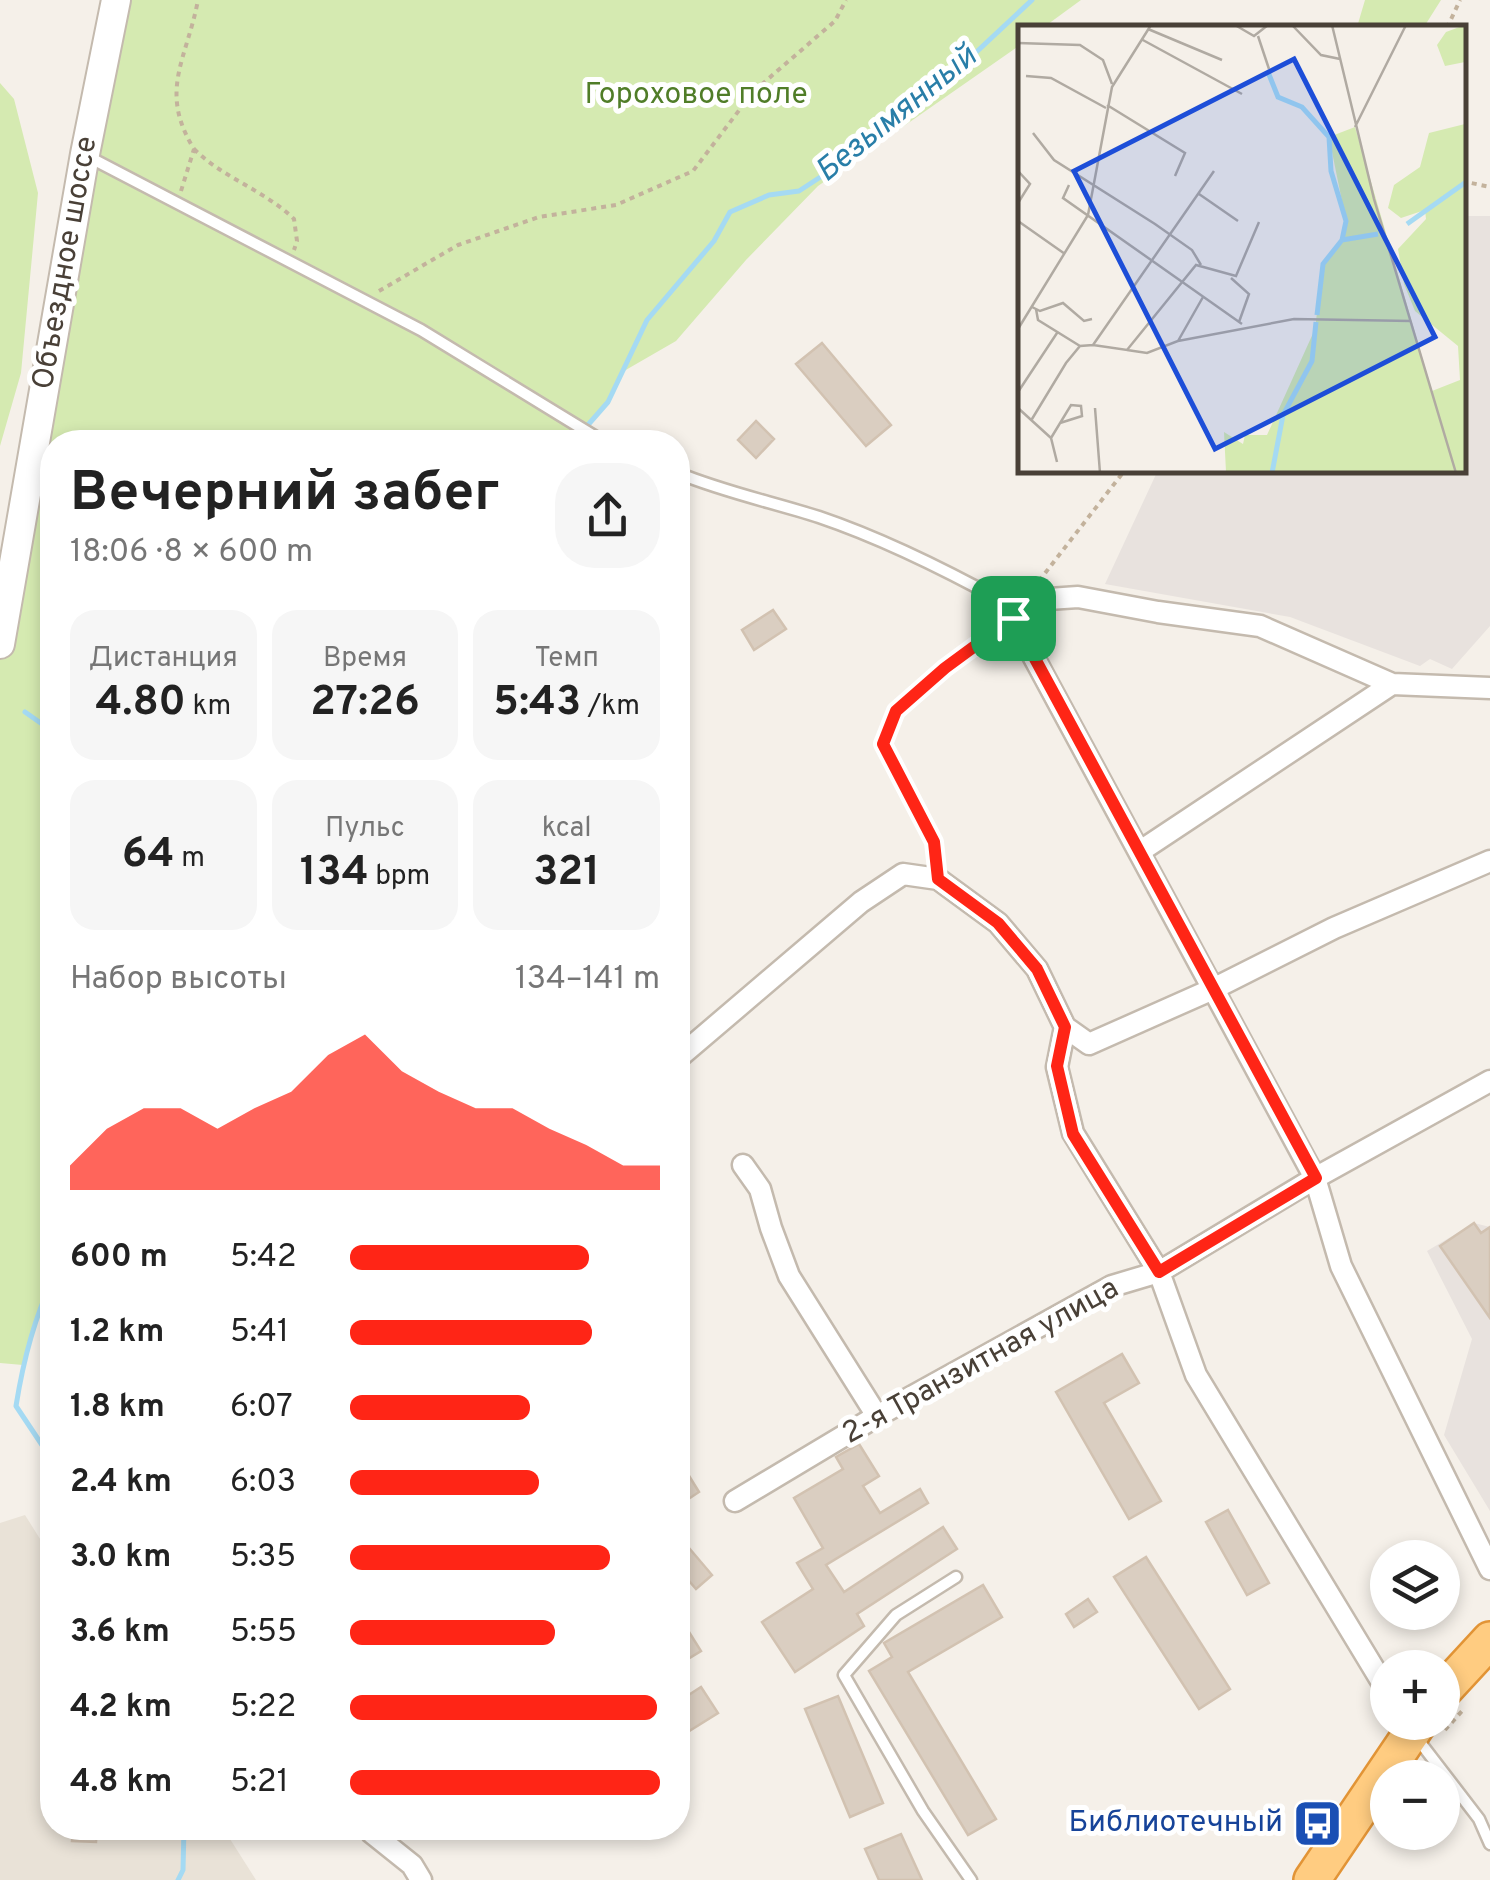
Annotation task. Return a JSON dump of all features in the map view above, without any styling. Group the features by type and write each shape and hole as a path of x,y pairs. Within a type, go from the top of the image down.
{"highway":[{"path":"1460,1688 1490,1640"},
{"path":"1312,1880 1410,1740"}],"street":[{"name":"Объездное шоссе","path":"0,644 84,154 116,0"},
{"path":"1490,688 1392,684 1260,626 1078,596 1014,606 1139,852 1316,1178 1341,1266 1490,1569"},
{"path":"1139,852 1392,684"},
{"path":"690,1048 860,902 903,874 938,879 998,923 1037,969 1065,1027 1089,1044 1334,928 1490,860"},
{"path":"1065,1027 1057,1066 1073,1134 1159,1272 1196,1375 1370,1662"},
{"name":"2-я Транзитная улица","path":"736,1501 877,1416 1112,1286 1159,1272 1490,1081"},
{"path":"743,1164 760,1188 770,1228 789,1276 877,1416"},
{"path":"381,1840 412,1865 422,1880"}],"lane":[{"path":"84,154 421,330 584,430"},
{"path":"690,477 924,558 1014,606 896,711 883,744 934,842 938,879"},
{"path":"956,1578 896,1615 844,1674 923,1811 970,1880"},
{"path":"1422,1740 1479,1819 1490,1844"}],"path":[{"path":"198,0 174,97 185,135 194,150 212,165 294,218 298,241 286,261"},
{"path":"364,301 458,245 539,217 616,204 693,171 753,92 835,21 846,0"},
{"path":"1448,25 1460,0"},
{"path":"178,201 194,150"},
{"path":"1465,182 1490,187"},
{"path":"1014,606 1123,472"}],"shaded area":[{"path":"1465,216 1490,216 1490,626 1452,669 1430,659 1420,666 1290,617 1105,584 1157,472 1465,472"},
{"path":"1474,1223 1490,1227 1490,1511 1444,1435 1472,1339 1427,1251"},
{"path":"25,1515 40,1539 40,1840 231,1840 256,1880 0,1880 0,1523"}],"green space":[{"name":"Гороховое поле","path":"116,0 1081,0 1047,25 1018,25 1018,46 818,186 746,260 676,341 624,371 608,402 584,430 40,430 40,1306 23,1365 0,1363 0,644"},
{"path":"1365,0 1441,0 1425,25 1358,25"},
{"path":"0,83 14,99 38,193 21,373 0,446"}],"building":[{"path":"822,343 891,425 866,446 796,364"},
{"path":"756,421 774,439 756,458 738,440"},
{"path":"773,610 786,629 754,650 742,630"},
{"path":"1474,1223 1481,1233 1490,1227 1490,1318 1440,1246"},
{"path":"1122,1354 1139,1383 1104,1403 1161,1501 1129,1519 1056,1392"},
{"path":"859,1444 879,1476 863,1486 880,1513 920,1489 928,1503 826,1565 844,1592 943,1527 957,1549 857,1614 864,1626 795,1672 762,1622 813,1589 797,1563 823,1548 794,1498 843,1469 836,1457"},
{"path":"690,1477 699,1492 690,1498"},
{"path":"1228,1510 1269,1583 1247,1595 1206,1522"},
{"path":"690,1549 712,1575 696,1589 690,1582"},
{"path":"1146,1557 1230,1689 1199,1709 1114,1577"},
{"path":"983,1585 1002,1617 908,1672 996,1819 968,1835 869,1671 892,1657 884,1643"},
{"path":"1088,1599 1097,1612 1074,1627 1066,1614"},
{"path":"690,1634 701,1651 690,1658"},
{"path":"701,1687 718,1713 690,1730 690,1694"},
{"path":"838,1696 883,1803 850,1817 805,1709"},
{"path":"901,1834 922,1880 879,1880 865,1849"}],"waterway":[{"name":"Безымянный","path":"584,430 608,402 647,320 714,241 730,212 769,195 799,191 848,159 925,100 1032,0"},
{"path":"25,712 40,723"},
{"name":"Безымянный","path":"40,1309 16,1406 40,1442"},
{"name":"Безымянный","path":"178,1880 183,1870 184,1840"}],"place":[{"name":"Библиотечный","path":"1318,1823"}],"route":[{"path":"1013,618 1316,1178 1159,1272 1073,1134 1057,1066 1065,1027 1037,969 998,923 938,879 934,842 883,744 896,711 945,668 1013,618"}]}
